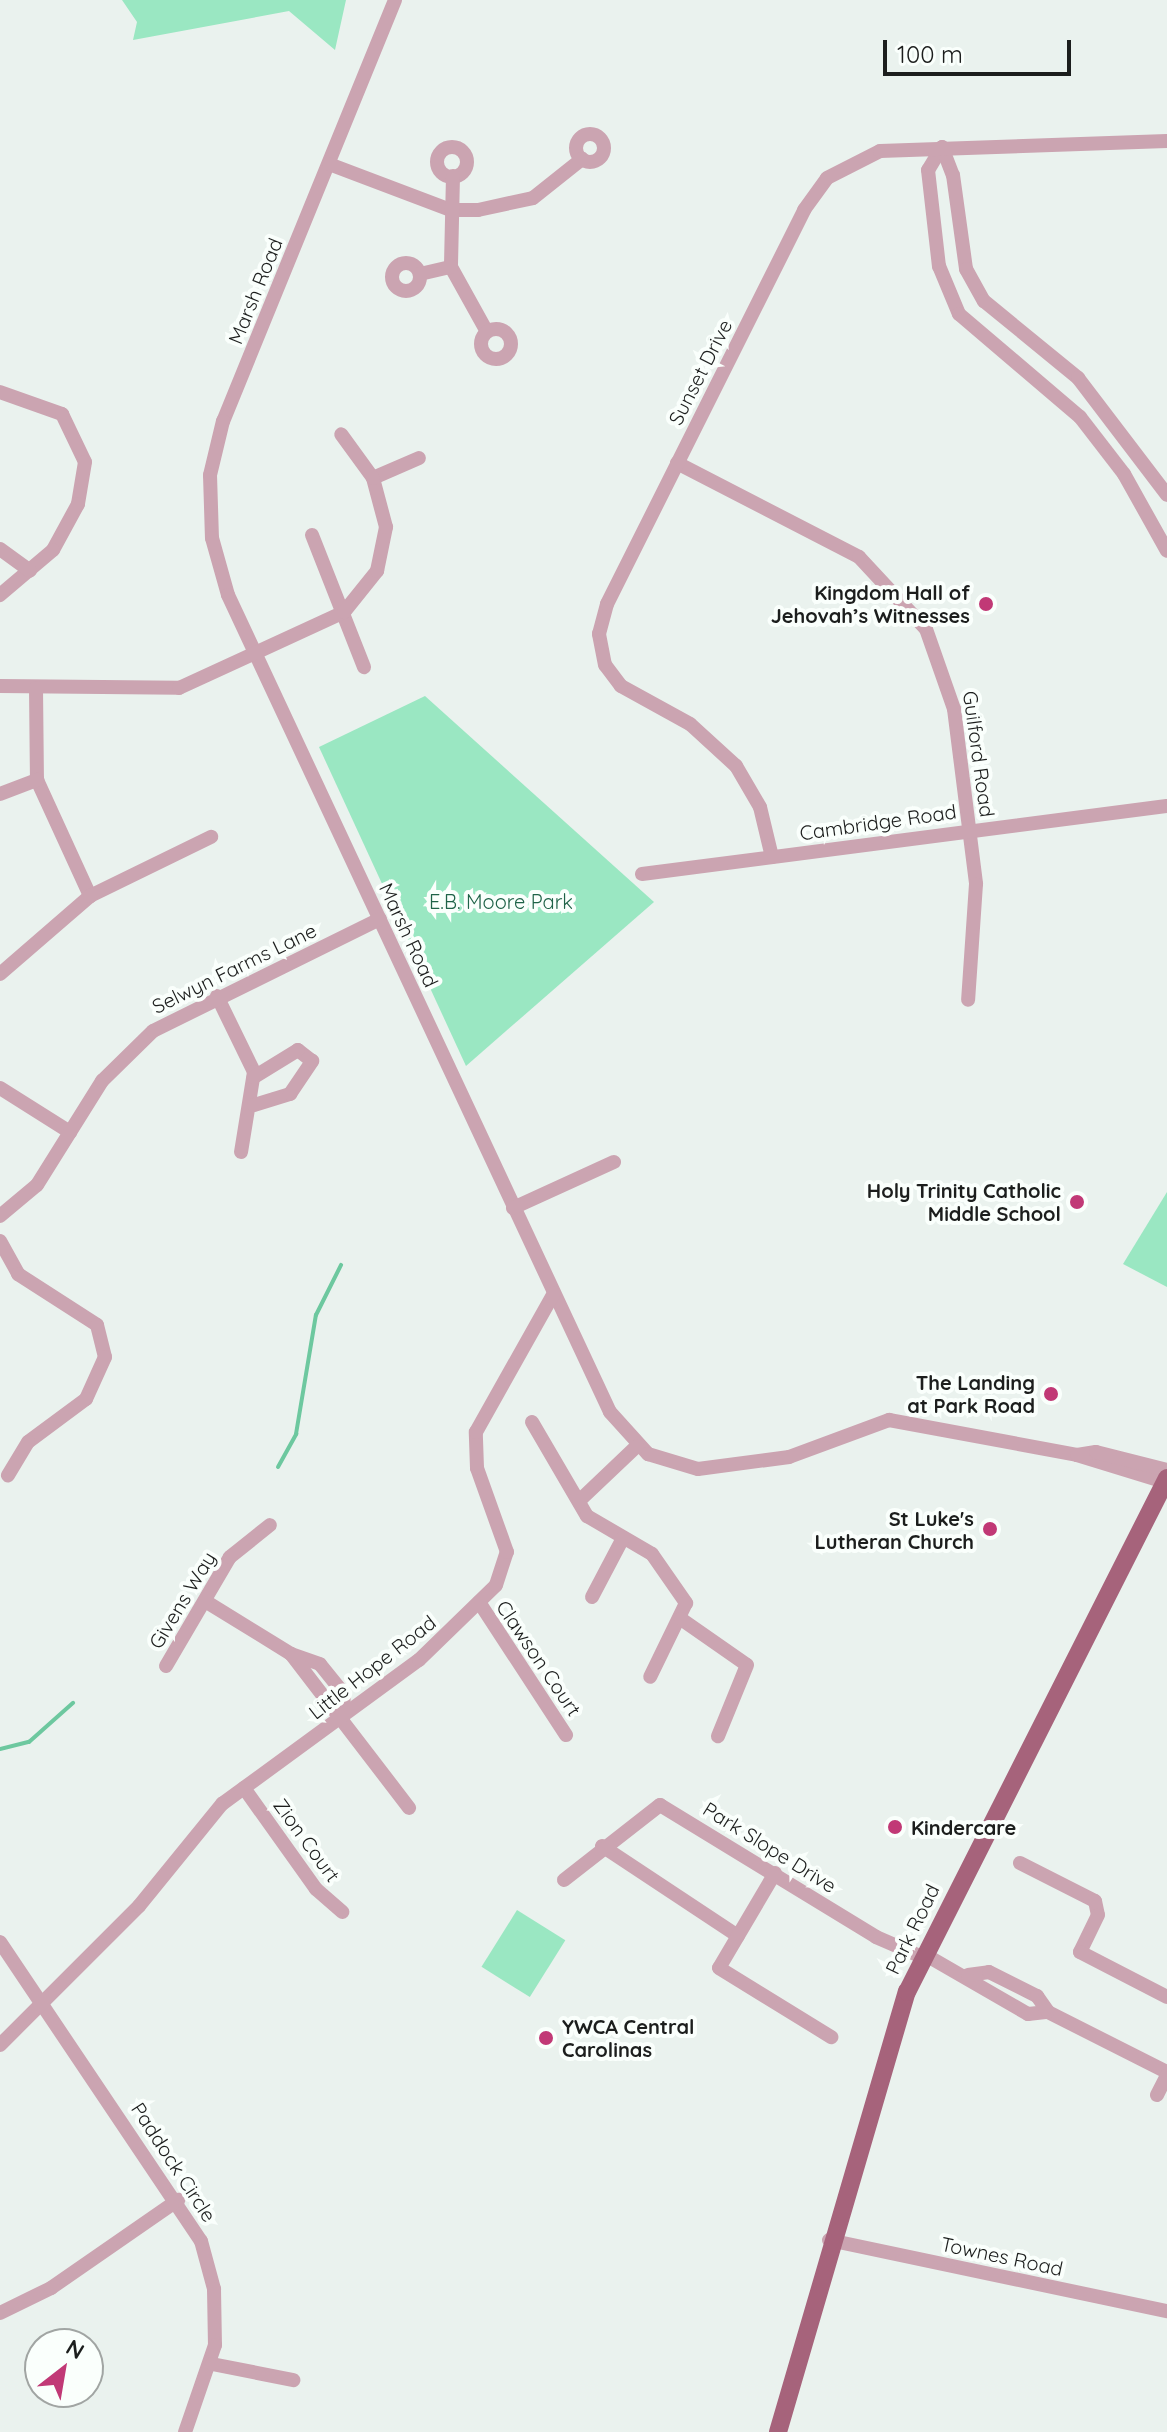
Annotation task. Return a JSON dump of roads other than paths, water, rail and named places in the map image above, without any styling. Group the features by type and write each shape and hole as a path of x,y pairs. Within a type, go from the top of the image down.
{"main road":[{"name":"Park Road","path":"778,2432 829,2240 890,2037 923,1956 1166,1476"}],"street":[{"name":"Marsh Road","path":"395,0 223,421 210,475 218,567 255,655 610,1412 637,1446 676,1466 724,1469 789,1457 889,1420 1077,1455 1166,1476"},
{"name":"Sunset Drive","path":"772,857 760,807 736,766 690,724 621,686 600,650 607,604 814,193 870,153 942,147 1167,141"},
{"path":"942,147 953,175 966,269 984,301 1078,378 1157,476 1167,495"},
{"path":"942,147 928,170 939,266 959,314 1080,417 1134,489 1167,551"},
{"path":"329,164 451,210 521,203 561,182 582,159"},
{"path":"453,176 451,267 487,332"},
{"path":"420,274 451,267"},
{"path":"0,392 62,414 85,462 78,504 53,550 0,595"},
{"path":"0,686 179,688 344,612 372,580 383,553 384,508 373,478 341,434"},
{"path":"373,478 419,458"},
{"name":"Guilford Road","path":"677,463 859,557 910,605 948,681 969,830 976,914 968,1000"},
{"path":"1134,489 1157,476"},
{"path":"312,535 364,667"},
{"path":"0,549 30,571"},
{"path":"36,688 37,780 90,896"},
{"path":"0,794 37,780"},
{"name":"Cambridge Road","path":"642,874 1167,806"},
{"path":"0,974 90,896 211,837"},
{"name":"Selwyn Farms Lane","path":"0,1216 37,1185 70,1132 131,1048 217,996 380,919"},
{"path":"217,996 254,1077 254,1105 241,1152"},
{"path":"254,1077 298,1050 312,1061 290,1094 254,1105"},
{"path":"0,1088 70,1132"},
{"path":"513,1208 614,1162"},
{"path":"0,1241 18,1274 97,1325 105,1357 86,1399 28,1442 8,1475"},
{"name":"Little Hope Road","path":"0,2045 244,1788 343,1717 479,1602 503,1572 507,1552 477,1468 476,1432 554,1293"},
{"path":"532,1422 587,1516 657,1559 686,1603 681,1619 650,1677"},
{"path":"579,1501 637,1446"},
{"name":"Givens Way","path":"166,1666 230,1557 270,1525"},
{"path":"592,1597 623,1538"},
{"path":"205,1601 291,1654 320,1664 344,1694 343,1717 409,1808"},
{"name":"Clawson Court","path":"479,1602 566,1735"},
{"path":"681,1619 747,1665 718,1736"},
{"name":"Zion Court","path":"244,1788 316,1889 342,1912"},
{"name":"Park Slope Drive","path":"564,1880 602,1846 660,1805 923,1956 968,1975"},
{"path":"602,1846 738,1936"},
{"path":"1020,1863 1095,1901 1098,1915 1080,1952 1167,1997"},
{"path":"775,1873 719,1968 831,2037"},
{"name":"Paddock Circle","path":"0,1942 178,2200 209,2266 217,2317 212,2364 185,2432"},
{"path":"1048,2012 1028,2014 979,1990 968,1975 989,1972 1037,1996 1048,2012 1167,2074 1157,2095"},
{"path":"0,2313 51,2288 178,2200"},
{"name":"Townes Road","path":"829,2240 1167,2311"},
{"path":"212,2364 293,2380"}],"waterway":[{"path":"278,1467 296,1434 316,1315 341,1265"},
{"path":"0,1749 29,1742 73,1703"}],"place":[{"name":"Kingdom Hall of Jehovah’s Witnesses","path":"986,604"},
{"name":"Holy Trinity Catholic Middle School","path":"1077,1202"},
{"name":"The Landing at Park Road","path":"1051,1394"},
{"name":"St Luke's Lutheran Church","path":"990,1529"},
{"name":"Kindercare","path":"895,1827"},
{"name":"YWCA Central Carolinas","path":"546,2038"}],"park label":[{"name":"E.B. Moore Park","path":"501,901"}]}
